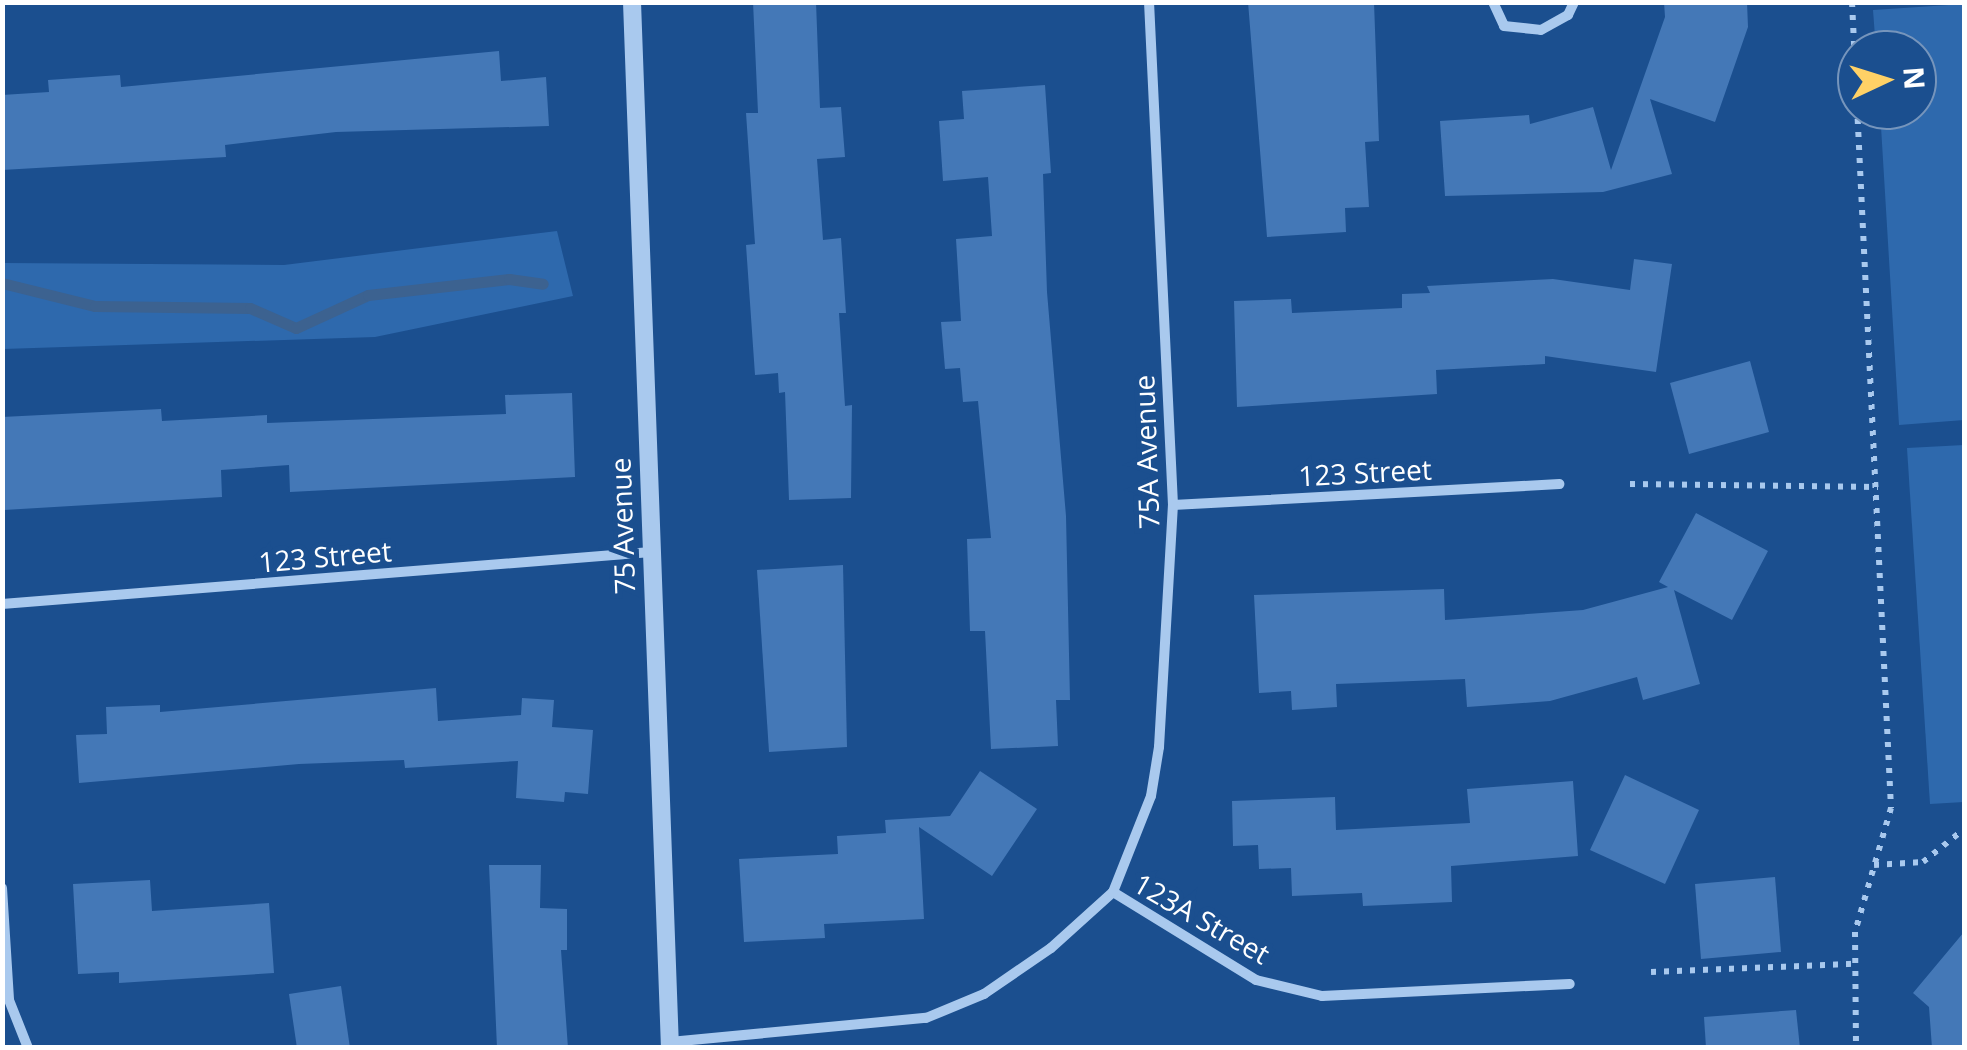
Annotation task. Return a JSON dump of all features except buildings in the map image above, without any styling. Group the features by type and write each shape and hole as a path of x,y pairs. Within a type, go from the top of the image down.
{"street":[{"name":"75 Avenue","path":"632,2 670,1045"},
{"name":"75A Avenue","path":"1113,892 1150,796 1160,747 1173,505 1149,2"},
{"path":"1493,2 1504,26 1541,30 1568,16 1574,2"},
{"name":"123 Street","path":"1173,505 1559,484"},
{"name":"123 Street","path":"2,604 651,552"},
{"path":"2,888 10,1000 28,1048"},
{"name":"123A Street","path":"670,1045 926,1018 984,994 1052,948 1113,892 1256,980 1322,996 1570,984"}],"path":[{"path":"1852,2 1891,808 1855,932 1856,1048"},
{"path":"1630,484 1878,487"},
{"path":"1874,866 1923,862 1964,830"},
{"path":"1651,972 1855,964"}],"shaded area":[{"path":"1964,4 1964,420 1899,425 1881,130 1937,130 1937,30 1874,30 1873,10"},
{"path":"557,231 573,296 375,337 3,349 3,263 284,265"},
{"path":"1964,445 1964,802 1930,804 1907,448"}],"waterway":[{"path":"2,283 95,306 250,308 296,328 368,295 509,279 543,284"}]}
